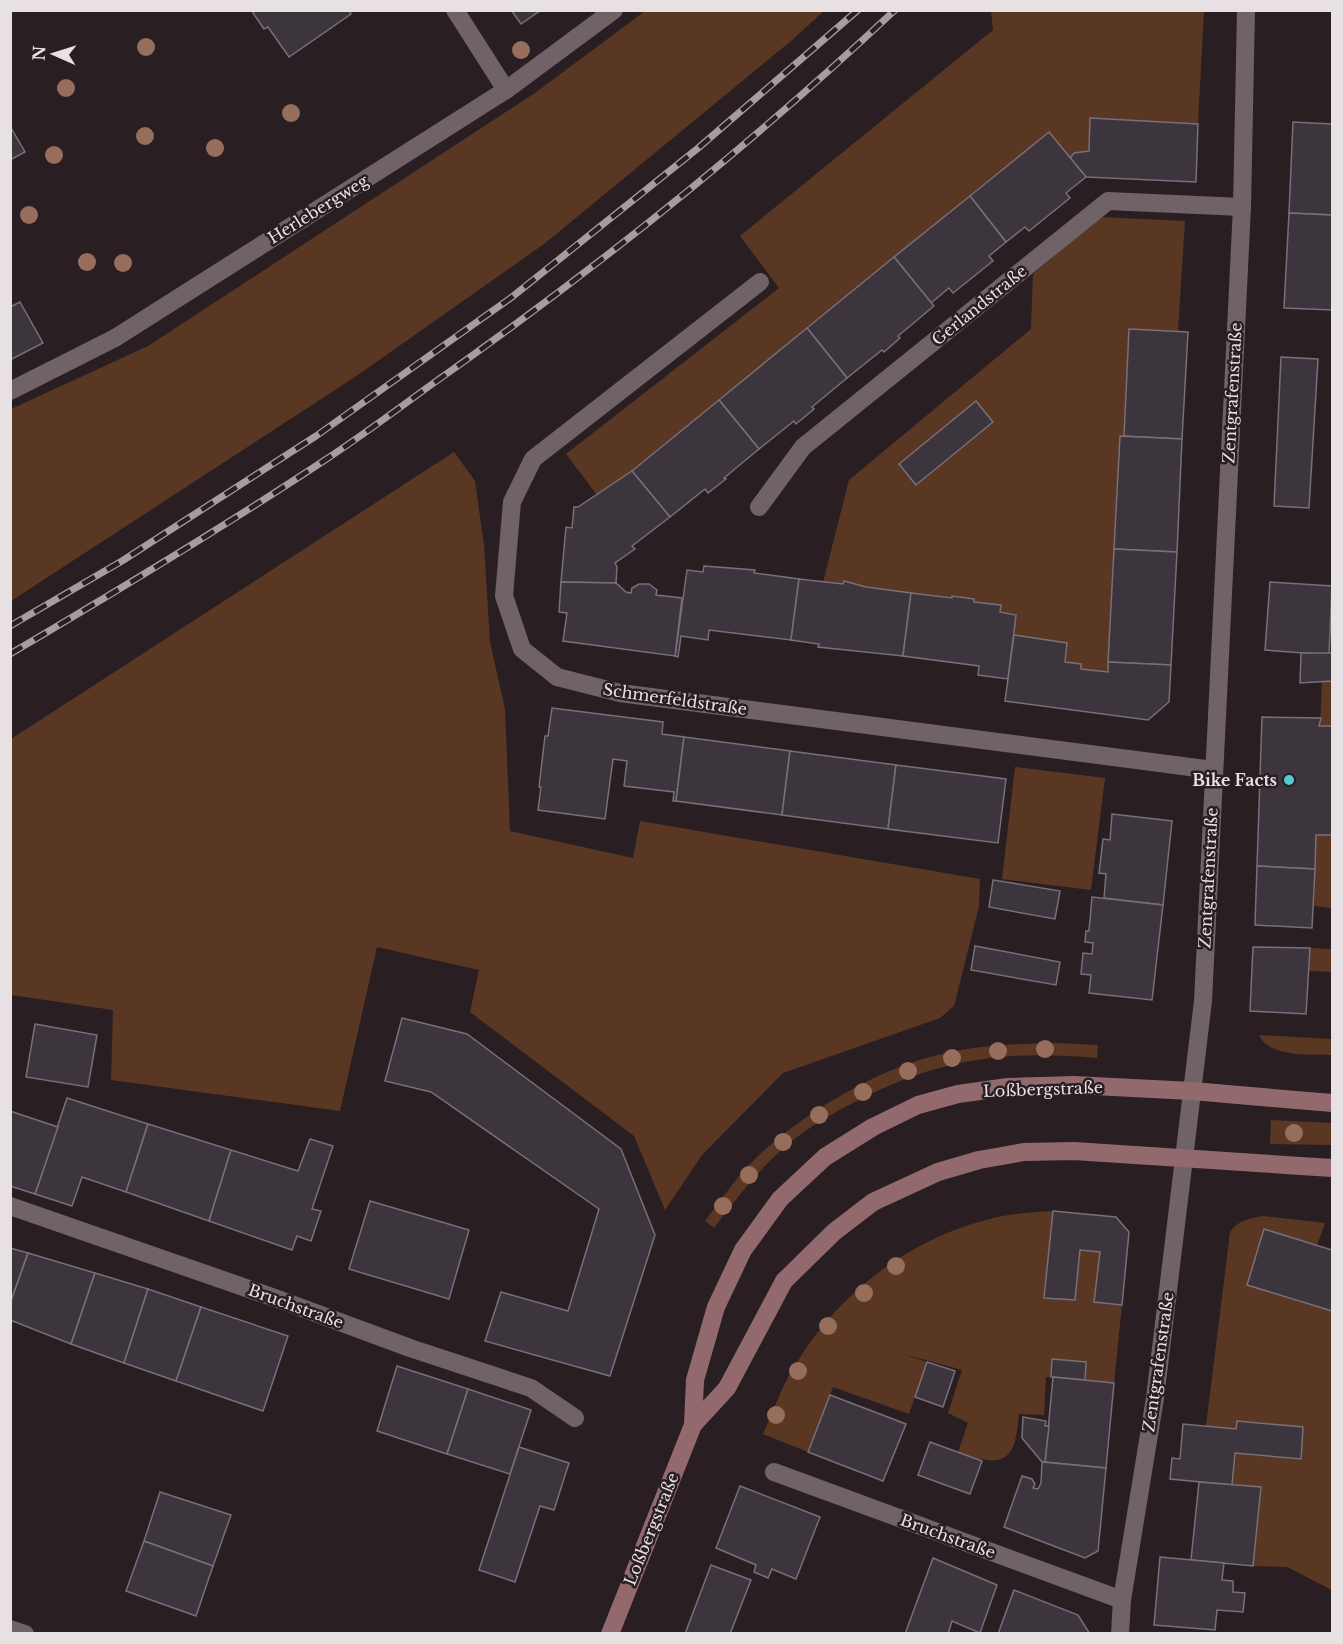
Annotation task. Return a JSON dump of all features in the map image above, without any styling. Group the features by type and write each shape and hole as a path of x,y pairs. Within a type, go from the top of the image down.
{"main road":[{"name":"Loßbergstraße","path":"610,1634 693,1425 695,1380 716,1306 743,1250 780,1199 825,1157 873,1127 918,1105 958,1094 1008,1087 1074,1085 1192,1091 1332,1103"},
{"name":"Loßbergstraße","path":"693,1425 727,1388 784,1281 834,1232 873,1202 938,1172 979,1160 1024,1152 1074,1151 1332,1168"}],"street":[{"path":"455,10 506,90"},
{"name":"Herlebergweg","path":"10,391 115,338 506,90 614,10"},
{"name":"Zentgrafenstraße","path":"1120,1634 1122,1600 1155,1398 1203,1000 1242,207 1246,10"},
{"name":"Gerlandstraße","path":"759,507 803,447 1108,201 1242,207"},
{"name":"Schmerfeldstraße","path":"760,282 533,459 512,502 504,596 522,649 557,677 621,693 1214,770"},
{"name":"Bruchstraße","path":"10,1206 275,1298 410,1348 531,1388 575,1418"},
{"name":"Bruchstraße","path":"774,1472 1122,1600"},
{"path":"10,1629 25,1634"}],"shaded area":[{"path":"645,11 824,11 791,41 544,244 355,377 11,601 11,409 148,346 535,93"},
{"path":"991,11 1204,11 1198,124 1090,118 1089,151 1074,153 1070,158 1049,132 632,471 597,495 566,454 779,288 740,236 993,30"},
{"path":"1100,217 1185,221 1178,331 1129,329 1124,436 1120,436 1108,672 1081,669 1065,662 1067,643 1014,635 1016,615 1000,612 1000,605 974,602 974,599 953,596 952,598 866,587 844,581 843,584 823,582 849,480 1031,329 1033,274"},
{"path":"454,452 475,481 484,545 490,642 505,709 510,831 633,858 640,821 980,879 979,906 954,1006 940,1018 783,1073 702,1155 665,1210 634,1136 470,1012 479,970 377,947 340,1111 111,1080 113,1010 11,995 11,739"},
{"path":"1322,681 1332,681 1332,726 1320,726"},
{"path":"1015,767 1105,778 1091,890 1002,879"},
{"path":"1316,835 1332,835 1332,908 1314,906"},
{"path":"1310,948 1332,949 1332,972 1309,971"},
{"path":"1259,1035 1332,1039 1332,1055 1281,1051 1272,1048"},
{"path":"1056,1043 1098,1045 1097,1058 1034,1055 977,1060 949,1066 892,1084 843,1108 804,1132 766,1165 714,1228 705,1221 736,1180 782,1135 806,1117 860,1085 916,1061 956,1051 998,1045"},
{"path":"1271,1120 1332,1123 1332,1145 1270,1144"},
{"path":"1053,1211 1044,1297 1075,1300 1080,1250 1100,1252 1095,1302 1122,1305 1114,1383 1085,1380 1086,1362 1052,1359 1051,1377 1046,1377 1044,1415 1019,1414 1017,1431 1010,1452 1004,1458 986,1460 958,1452 968,1423 948,1413 962,1370 900,1353 927,1362 909,1414 833,1387 808,1452 763,1434 789,1375 813,1339 857,1290 883,1269 910,1251 971,1224 1009,1215"},
{"path":"1263,1216 1325,1223 1317,1245 1264,1230 1263,1290 1332,1311 1332,1590 1287,1567 1253,1566 1261,1487 1232,1485 1235,1453 1301,1459 1303,1427 1237,1421 1236,1429 1206,1426 1230,1232 1240,1222"}],"building":[{"path":"256,10 349,10 351,14 289,57 268,27 264,29 253,13"},
{"path":"511,10 541,10 521,24"},
{"path":"1090,118 1198,124 1196,182 1086,177 1070,158 1074,153 1089,151"},
{"path":"1293,122 1332,124 1332,215 1289,213"},
{"path":"10,126 25,152 10,160"},
{"path":"1049,132 1086,177 1066,193 1070,198 1029,231 1025,227 1006,242 970,196"},
{"path":"970,196 1006,242 989,256 993,261 953,293 949,288 931,303 894,257"},
{"path":"1289,213 1332,215 1332,310 1284,308"},
{"path":"894,257 934,306 898,336 900,338 884,352 882,350 847,378 807,328"},
{"path":"20,302 43,343 10,360 10,307"},
{"path":"807,328 847,378 812,407 814,409 796,424 794,421 759,449 719,400"},
{"path":"1129,329 1188,332 1182,439 1124,436"},
{"path":"1281,357 1318,359 1309,508 1274,506"},
{"path":"719,400 759,449 708,493 705,489 670,517 632,471"},
{"path":"976,401 993,422 916,485 899,464"},
{"path":"1120,436 1182,439 1177,552 1114,549"},
{"path":"632,471 670,517 632,546 635,549 615,563 616,583 561,582 566,527 572,528 574,507 578,507"},
{"path":"1114,549 1177,552 1171,665 1108,662"},
{"path":"704,566 755,570 754,573 799,579 791,640 709,630 708,640 681,636 678,657 675,656 687,570 703,572"},
{"path":"799,579 843,584 844,581 866,587 911,593 903,656 818,647 819,644 791,640"},
{"path":"561,582 616,583 626,592 631,593 632,588 639,584 649,584 657,590 656,595 682,598 675,656 563,641 567,613 559,612"},
{"path":"1270,582 1332,586 1329,655 1265,650"},
{"path":"911,593 974,599 974,602 1001,605 1000,612 1016,615 1008,679 978,675 979,666 903,656"},
{"path":"1014,635 1067,643 1065,662 1081,664 1081,669 1108,672 1108,662 1171,665 1169,702 1148,720 1005,701"},
{"path":"1301,653 1332,653 1332,681 1300,683"},
{"path":"552,708 663,722 662,734 684,737 676,801 673,801 674,792 624,786 627,761 613,759 605,819 538,810 545,736 548,736"},
{"path":"1262,717 1321,718 1319,726 1332,726 1332,835 1316,835 1315,869 1257,866"},
{"path":"684,737 790,751 782,815 676,801"},
{"path":"790,751 896,765 888,829 782,815"},
{"path":"896,765 1006,779 998,843 888,829"},
{"path":"1112,814 1172,821 1163,905 1104,898 1106,874 1099,873 1103,839 1110,840"},
{"path":"1257,866 1315,869 1312,928 1255,925"},
{"path":"993,880 1060,891 1055,919 989,907"},
{"path":"1092,897 1163,905 1152,1000 1089,993 1091,975 1081,974 1083,953 1092,954 1093,943 1085,942 1086,931 1089,931"},
{"path":"975,946 1060,962 1056,985 971,970"},
{"path":"1253,947 1310,948 1306,1014 1250,1011"},
{"path":"402,1018 467,1034 621,1149 655,1235 610,1376 485,1341 501,1292 568,1311 599,1209 431,1092 385,1081"},
{"path":"35,1024 97,1035 88,1087 26,1077"},
{"path":"67,1098 148,1124 126,1192 82,1177 72,1206 35,1194"},
{"path":"10,1111 58,1127 35,1194 10,1186"},
{"path":"148,1124 231,1150 209,1221 126,1192"},
{"path":"310,1139 333,1146 312,1209 321,1211 311,1241 297,1236 292,1250 209,1221 231,1150 298,1171"},
{"path":"370,1201 469,1230 449,1299 349,1269"},
{"path":"1053,1211 1116,1217 1129,1232 1122,1305 1094,1302 1100,1252 1080,1250 1075,1300 1044,1298"},
{"path":"1264,1229 1332,1250 1332,1311 1247,1285"},
{"path":"10,1248 28,1253 10,1304"},
{"path":"28,1253 95,1273 71,1344 10,1320 10,1304"},
{"path":"95,1273 148,1289 124,1363 71,1344"},
{"path":"148,1289 201,1307 176,1381 124,1363"},
{"path":"201,1307 288,1336 263,1411 176,1381"},
{"path":"1052,1359 1086,1362 1085,1380 1051,1377"},
{"path":"927,1362 955,1371 943,1407 915,1397"},
{"path":"397,1366 468,1389 447,1454 377,1431"},
{"path":"1053,1377 1114,1383 1106,1468 1045,1462"},
{"path":"468,1389 531,1410 510,1474 447,1454"},
{"path":"830,1395 906,1424 883,1481 808,1452"},
{"path":"1023,1417 1046,1421 1045,1426 1049,1426 1045,1462 1042,1462 1022,1438"},
{"path":"1237,1421 1303,1427 1301,1459 1235,1453 1232,1485 1170,1479 1172,1458 1180,1459 1183,1424 1236,1429"},
{"path":"930,1442 982,1461 970,1494 918,1475"},
{"path":"519,1447 569,1463 554,1510 540,1506 515,1582 479,1570"},
{"path":"1042,1462 1106,1468 1098,1551 1085,1558 1004,1527 1022,1476 1032,1479 1035,1484 1033,1488 1038,1489 1041,1483"},
{"path":"1199,1482 1261,1487 1253,1566 1191,1560"},
{"path":"740,1486 820,1517 796,1579 772,1569 768,1578 754,1572 756,1565 716,1548"},
{"path":"160,1492 231,1515 213,1566 144,1541"},
{"path":"144,1541 213,1566 196,1616 126,1591"},
{"path":"1160,1557 1224,1563 1222,1580 1233,1581 1233,1592 1245,1593 1243,1612 1217,1610 1215,1630 1154,1625"},
{"path":"933,1558 997,1585 980,1633 952,1621 948,1634 905,1634"},
{"path":"711,1565 751,1580 730,1634 685,1634"},
{"path":"1014,1590 1078,1615 1090,1634 998,1634"}],"railway":[{"path":"10,626 122,561 316,436 512,297 697,149 858,10"},
{"path":"10,654 169,559 338,451 550,299 726,159 840,61 895,10"}],"place":[{"name":"Bike Facts","path":"1289,780"}]}
